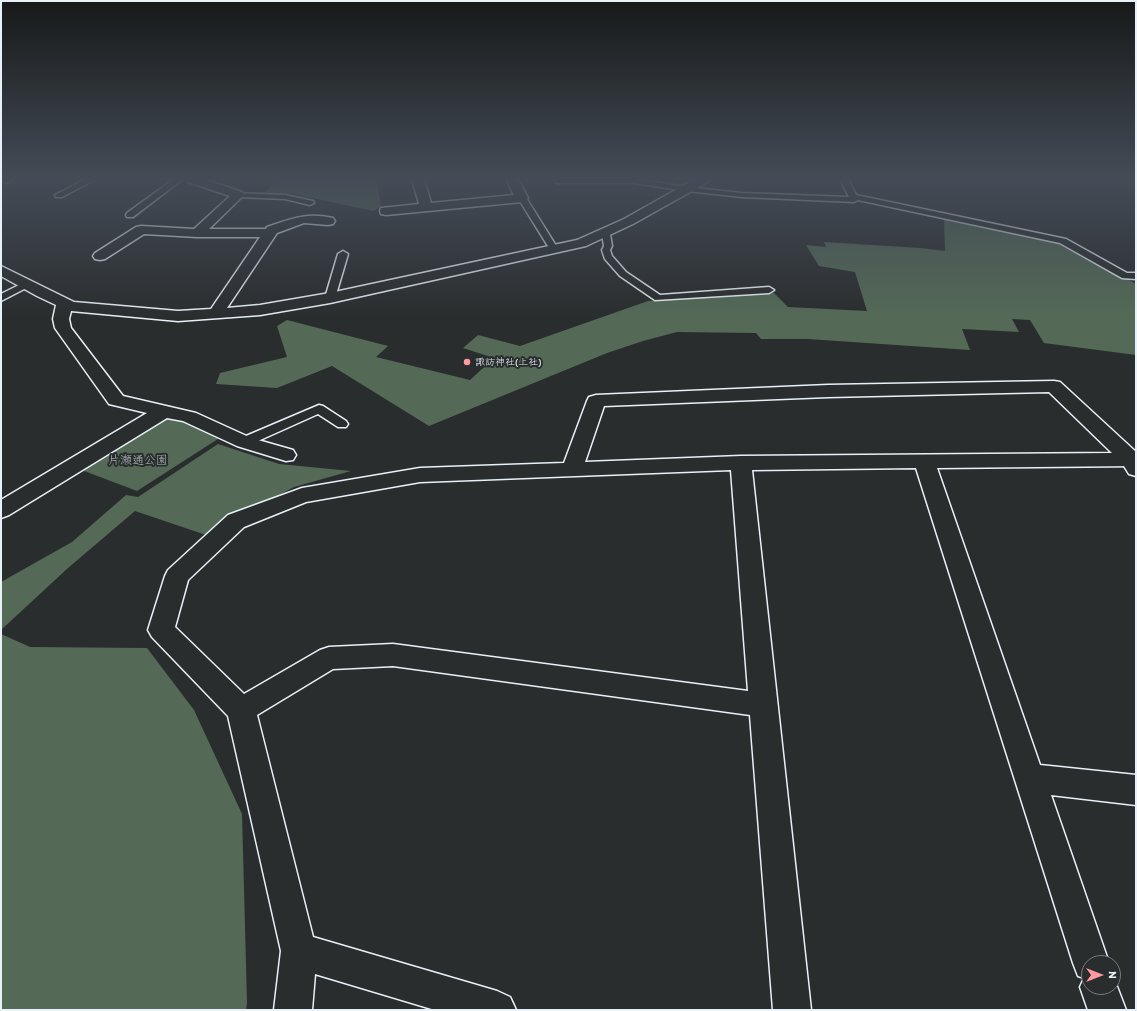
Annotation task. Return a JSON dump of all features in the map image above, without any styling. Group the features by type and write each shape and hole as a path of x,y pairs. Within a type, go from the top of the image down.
{"street":[{"path":"197,233 204,226"},
{"path":"214,314 272,230 283,226"},
{"path":"1,270 64,304 86,308 178,316 214,314 272,308 330,298 581,243 606,234 621,226"},
{"path":"100,256 141,230 197,233 270,233"},
{"path":"64,304 61,319 64,328 116,400 189,417 244,442 286,455"},
{"path":"572,470 596,401 836,391 1054,386 1134,462"},
{"path":"1,510 164,411"},
{"path":"924,461 1088,955"},
{"path":"293,1010 299,952 241,710 161,630 177,576 236,521 302,495 420,475 741,463 924,461 1134,462"},
{"path":"741,463 792,1010"},
{"path":"241,710 329,658 393,655 764,705"},
{"path":"1029,778 1136,790"},
{"path":"299,952 497,1010"},
{"path":"1101,995 1106,1010"}],"lane":[{"path":"540,226 554,249"},
{"path":"992,226 1062,241 1125,276 1136,276"},
{"path":"606,234 608,246 606,250 608,257 623,274 658,298 769,290"},
{"path":"330,298 344,254"},
{"path":"1,298 27,284"},
{"path":"244,442 319,409 342,424"}],"green space":[{"path":"944,226 983,226 1059,242 1079,251 1136,284 1136,355 1044,343 1030,320 1012,319 1019,332 962,329 970,350 808,339 761,339 756,333 677,332 607,353 429,426 332,366 277,388 216,384 220,373 287,357 277,326 287,320 388,346 376,357 470,380 494,358 463,348 478,335 520,346 648,301 774,293 788,307 867,311 855,272 819,266 806,245 826,247 824,242 945,251"},
{"name":"片瀬通公園","path":"163,416 188,422 221,437 137,491 79,469"},
{"path":"218,444 279,464 351,471 294,487 206,535 135,511 68,568 1,630 1,582 72,542 126,495 138,497"},
{"path":"1,634 30,647 147,648 194,710 242,814 246,1010 1,1010"}],"place":[{"name":"諏訪神社(上社)","path":"467,362"}]}
